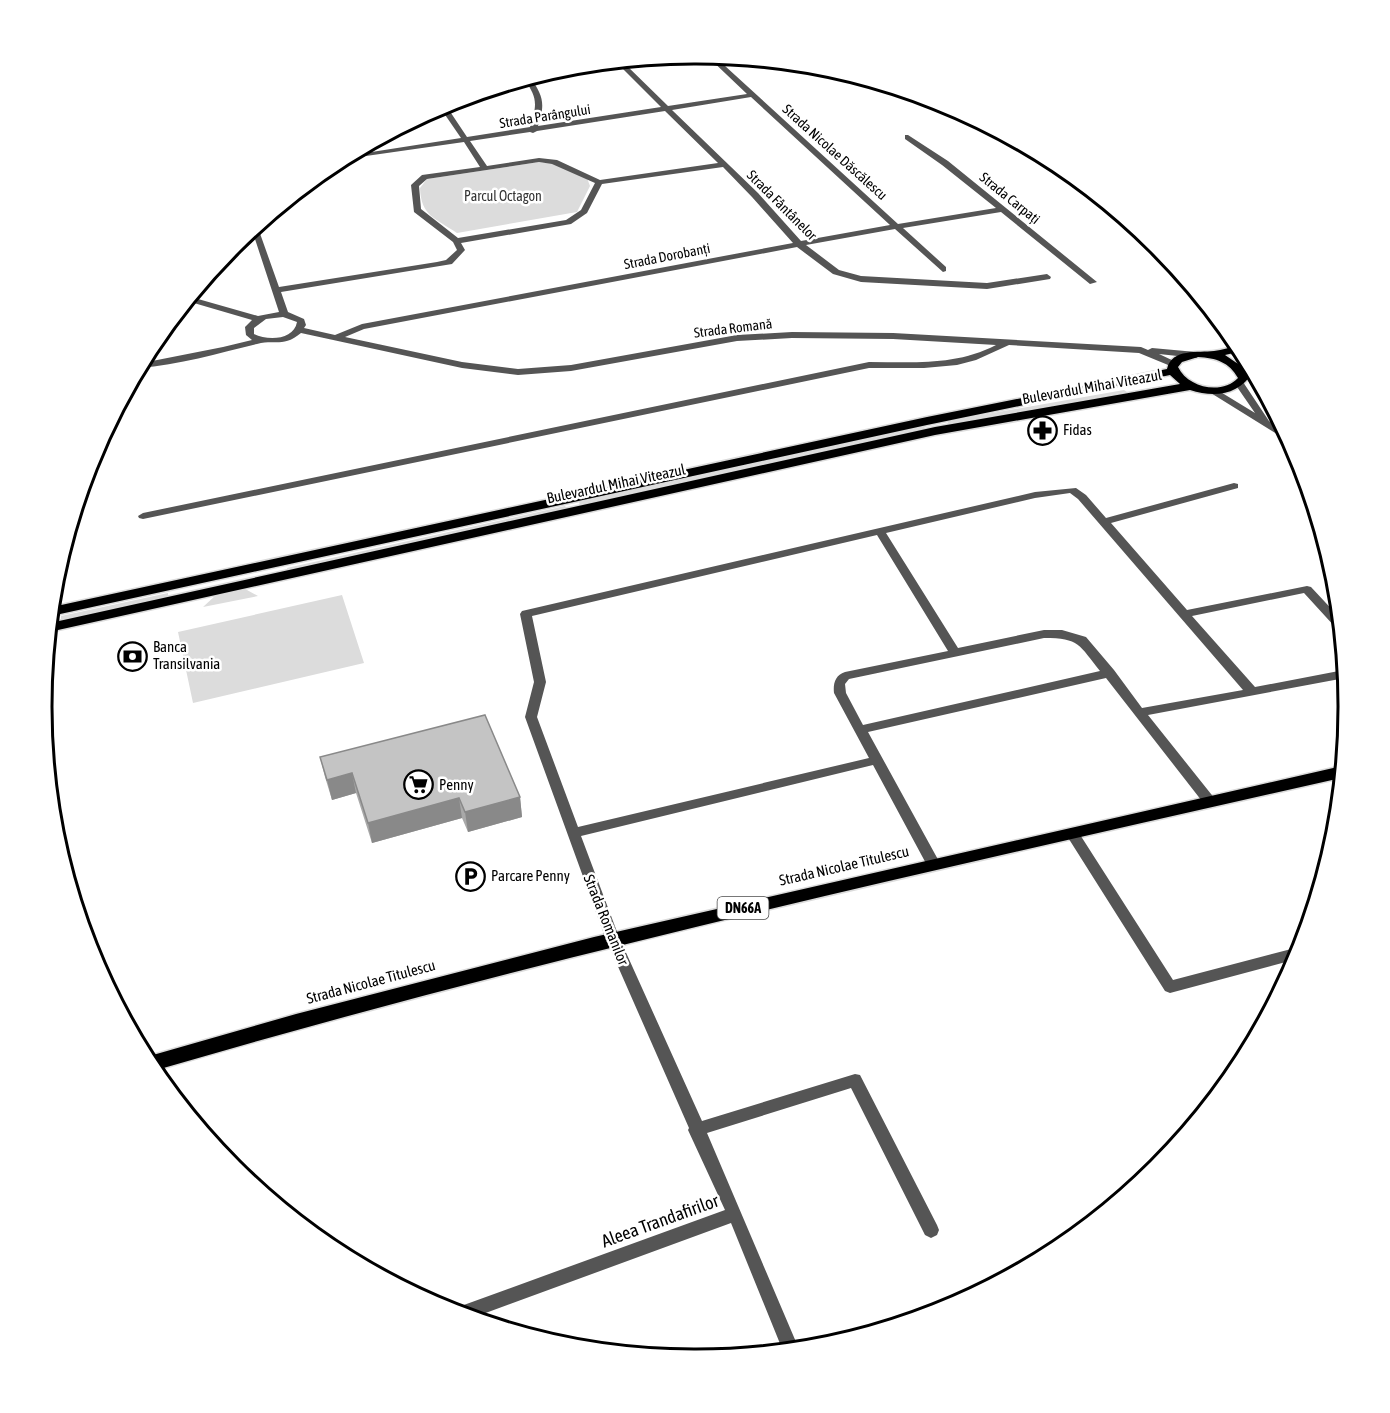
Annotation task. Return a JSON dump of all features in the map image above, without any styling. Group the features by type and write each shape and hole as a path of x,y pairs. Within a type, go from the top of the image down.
{"main road":[{"path":"1209,355 1229,350"},
{"path":"1173,368 1176,376 1191,386 1211,390 1233,388 1245,376 1237,366 1209,355 1196,354"},
{"name":"Bulevardul Mihai Viteazul","path":"60,610 1173,368 1178,360 1196,354"},
{"name":"Bulevardul Mihai Viteazul","path":"58,626 935,431 1191,386"},
{"name":"Strada Nicolae Titulescu","path":"160,1061 328,1012 612,938 1334,774"}],"street":[{"name":"Strada Nicolae Dăscălescu","path":"720,65 943,269"},
{"name":"Strada Fântânelor","path":"625,68 724,165 799,243 836,272 848,276 967,285 1002,285 1047,277"},
{"path":"532,85 540,95 540,107 533,130"},
{"name":"Strada Parângului","path":"370,152 466,141 753,95"},
{"path":"448,114 484,167"},
{"name":"Strada Carpați","path":"908,137 1003,209 1093,282"},
{"path":"277,290 437,265 458,256 461,250 456,241 417,210 415,185 425,177 528,160 554,162 599,182 724,165"},
{"path":"456,241 568,222 584,210 599,182"},
{"name":"Strada Dorobanți","path":"338,336 362,327 799,243 1003,209"},
{"path":"258,235 284,315"},
{"path":"152,364 224,350 260,340 283,339 300,330 301,321 284,315 257,320 197,301"},
{"path":"257,320 248,331 260,340"},
{"name":"Strada Romană","path":"300,330 338,336 462,365 518,372 572,368 737,338 883,335 1141,350 1173,368"},
{"path":"142,516 869,365 937,366 982,357 1008,342"},
{"path":"1141,350 1196,354"},
{"path":"1245,376 1267,424"},
{"path":"1211,390 1274,428"},
{"path":"1104,522 1234,486"},
{"path":"956,653 880,532 1035,495 1072,490 1104,522 1252,692"},
{"name":"Strada Romanilor","path":"735,1214 612,938 531,717 540,682 526,614 880,532"},
{"path":"1184,614 1307,589 1331,615"},
{"path":"934,865 840,693 839,683 845,676 1044,634 1062,634 1082,640 1142,712 1210,802"},
{"path":"859,730 1110,673"},
{"path":"1142,712 1337,676"},
{"path":"573,833 877,760"},
{"path":"1072,833 1170,987 1287,956"},
{"path":"696,1130 855,1080 931,1230"},
{"name":"Aleea Trandafirilor","path":"474,1309 735,1214 788,1342"}],"green space":[{"name":"Parcul Octagon","path":"539,162 555,164 587,178 590,186 577,212 457,233 436,220 423,205 420,188 427,179"},
{"path":"1124,390 1127,392 949,424 947,421"},
{"path":"924,426 925,429 580,506 579,502"},
{"path":"565,506 567,509 288,571 287,568"},
{"path":"230,590 247,590 258,596 203,607 216,595"},
{"path":"168,593 168,597 61,620 61,616"},
{"path":"342,595 364,663 193,703 178,632"}],"building":[{"name":"Penny","path":"485,715 520,797 465,812 459,798 368,823 352,773 327,780 320,757"}],"place":[{"name":"Fidas","path":"1042,430"},
{"name":"Banca Transilvania","path":"132,656"},
{"name":"Penny","path":"418,785"},
{"name":"Parcare Penny","path":"470,876"}]}
